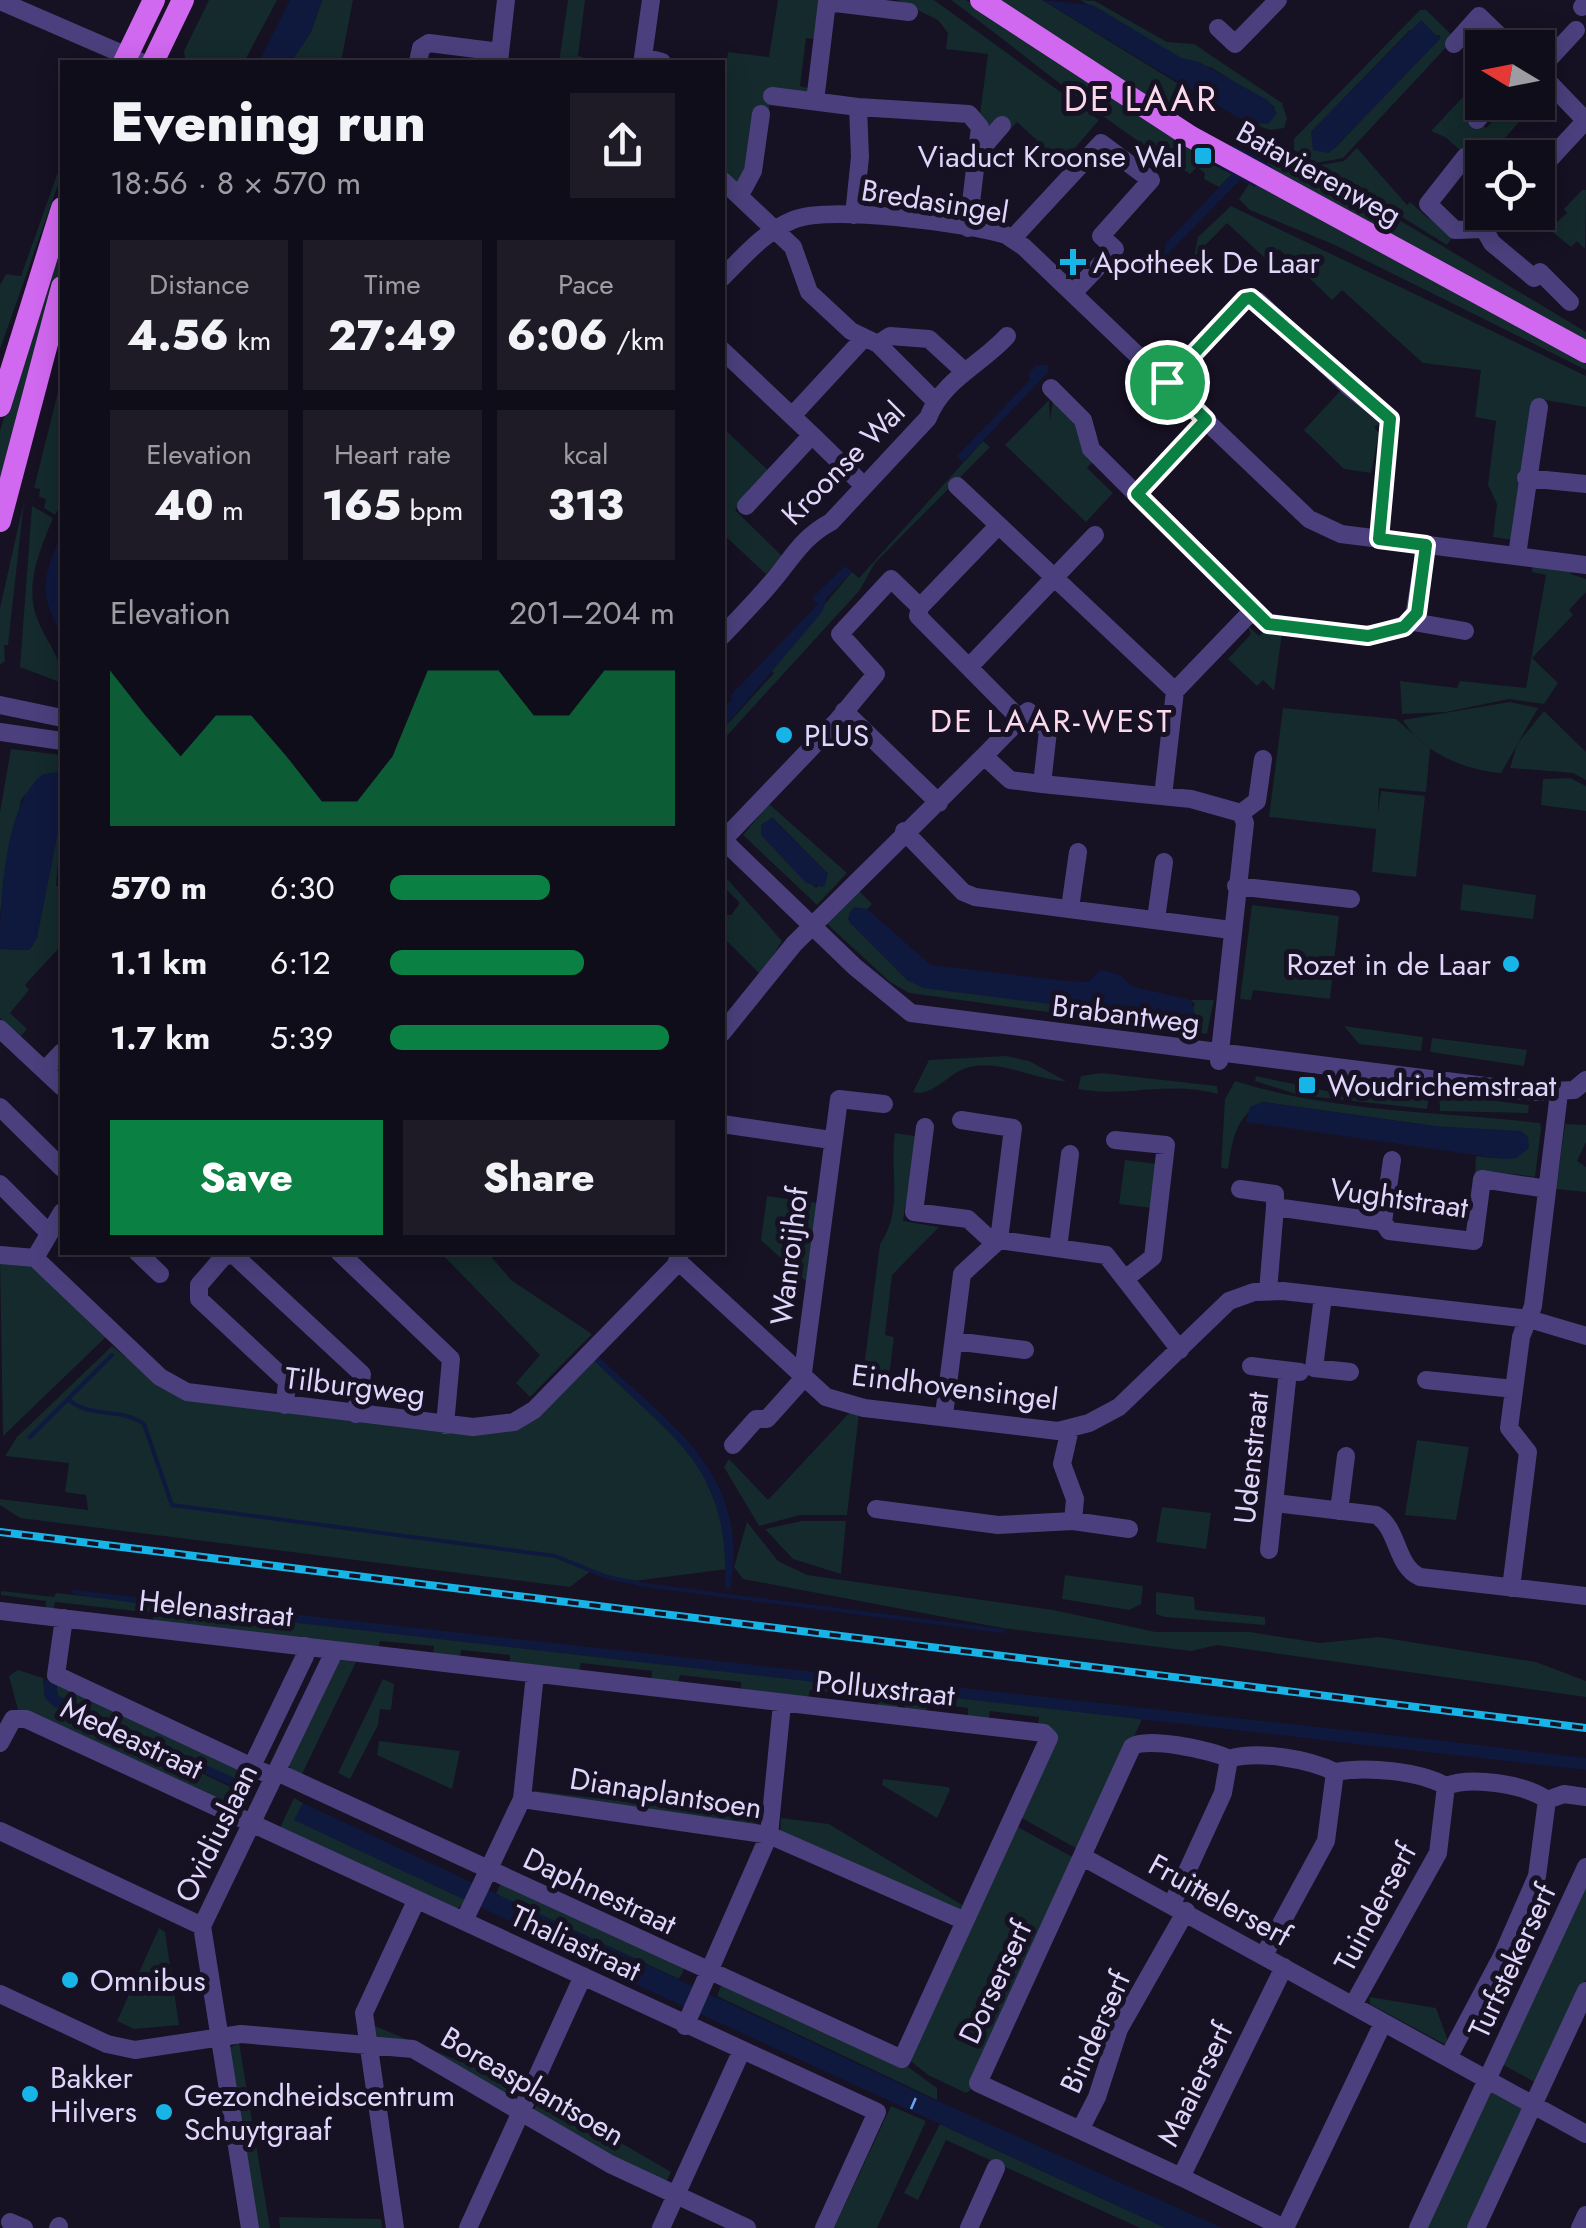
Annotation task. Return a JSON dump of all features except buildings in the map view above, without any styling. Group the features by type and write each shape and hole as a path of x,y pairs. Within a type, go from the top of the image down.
{"main road":[{"path":"130,60 154,0"},
{"path":"154,60 183,0"},
{"name":"Batavierenweg","path":"981,0 1095,77 1263,178 1586,352"},
{"path":"0,406 60,214"},
{"path":"0,522 60,295"}],"street":[{"path":"418,60 421,48 429,43 499,57 506,0"},
{"path":"651,0 644,57 655,60"},
{"path":"1218,28 1235,44 1278,0"},
{"path":"814,101 827,2 909,12"},
{"path":"10,3 130,60"},
{"path":"1466,30 1479,16 1493,30"},
{"path":"1555,53 1576,30"},
{"path":"1454,44 1465,32"},
{"path":"1555,89 1586,121 1555,154"},
{"path":"772,96 858,107 968,114 980,127 968,228"},
{"path":"854,214 860,157 858,107"},
{"path":"740,195 753,171 761,114"},
{"path":"976,154 1002,125"},
{"path":"1013,238 1101,143 1151,180 1100,236 1115,249 1073,293"},
{"path":"1465,158 1428,204 1455,230 1465,230"},
{"path":"725,182 798,255 809,292 936,402"},
{"name":"Bredasingel","path":"725,275 776,229 812,214 854,214 968,228 1013,238 1308,519 1341,534 1586,565"},
{"path":"1484,230 1492,244 1534,278 1540,272 1570,302"},
{"path":"1167,382 1245,299 1258,301 1350,388 1390,419 1379,539"},
{"path":"792,416 870,341 890,336 929,340 964,371"},
{"name":"Kroonse Wal","path":"725,633 774,580 788,558 814,531 831,522 928,418 936,402 964,371 988,357 1007,336"},
{"path":"725,353 864,486"},
{"path":"1051,388 1083,420 1091,449 1268,624 1368,636 1413,622 1465,632"},
{"path":"1517,555 1540,407"},
{"path":"1137,494 1206,420"},
{"path":"746,506 812,435"},
{"path":"1526,478 1586,484"},
{"path":"957,486 1175,691"},
{"path":"998,526 920,606 918,616 1020,719"},
{"path":"971,666 1095,535"},
{"path":"1413,622 1426,545"},
{"path":"725,841 876,674 840,634 892,579 920,606"},
{"path":"1163,796 1175,691 1252,612"},
{"path":"0,705 60,718"},
{"path":"844,711 939,803"},
{"path":"725,1029 808,929 904,831 922,821 1028,711 1048,730 1042,784"},
{"path":"0,732 60,741"},
{"path":"984,756 1010,780 1163,796 1242,813 1258,801 1262,760"},
{"path":"1218,1058 1242,813"},
{"path":"904,831 962,892 975,897 1231,930"},
{"name":"Brabantweg","path":"725,845 882,1007 898,1020 919,1027 1558,1098"},
{"path":"1070,908 1078,852"},
{"path":"1156,919 1164,862"},
{"path":"1236,886 1351,899"},
{"path":"0,1029 60,1085"},
{"path":"45,1070 60,1054"},
{"path":"1558,1098 1586,1080"},
{"path":"1558,1098 1586,1092"},
{"path":"1511,1588 1528,1452 1509,1428 1521,1337 1529,1319 1558,1098"},
{"name":"Wanroijhof","path":"802,1380 839,1099 884,1104"},
{"path":"0,1107 60,1166"},
{"path":"944,1415 962,1274 996,1241 1013,1128 961,1120"},
{"path":"725,1124 831,1140"},
{"path":"925,1128 914,1212 968,1219 996,1241 1106,1256 1180,1350"},
{"path":"1116,1140 1166,1146 1153,1256 1124,1279"},
{"path":"1058,1248 1070,1154"},
{"path":"1383,1222 1392,1160"},
{"name":"Vughtstraat","path":"1275,1208 1383,1222 1389,1231 1474,1242 1482,1179 1548,1189"},
{"path":"0,1184 48,1232"},
{"path":"1240,1189 1275,1194 1268,1291"},
{"path":"0,1255 36,1258 60,1215"},
{"path":"140,1255 160,1274"},
{"path":"285,1405 287,1382 199,1299 199,1285 225,1255 235,1256 362,1374 356,1414"},
{"path":"342,1255 451,1359 445,1425"},
{"name":"Eindhovensingel","path":"680,1256 802,1380 840,1402 1070,1429 1119,1407 1229,1301 1268,1291 1529,1319 1584,1331"},
{"name":"Tilburgweg","path":"36,1258 176,1388 198,1395 445,1425 497,1427 534,1410 680,1256"},
{"path":"1314,1368 1323,1296"},
{"path":"954,1342 1025,1350"},
{"name":"Udenstraat","path":"1251,1366 1350,1372"},
{"name":"Udenstraat","path":"1269,1550 1288,1371"},
{"path":"733,1445 756,1419 767,1419 802,1380"},
{"path":"1426,1380 1514,1389"},
{"path":"1070,1429 1062,1464 1075,1499 1073,1521"},
{"path":"1339,1511 1346,1456"},
{"path":"1276,1502 1384,1520 1413,1574 1586,1596"},
{"path":"876,1509 998,1525 1073,1521 1129,1528"},
{"name":"Helenastraat","path":"0,1611 362,1654"},
{"path":"64,1618 56,1675 276,1774"},
{"name":"Ovidiuslaan","path":"252,1766 304,1656 305,1646"},
{"name":"Ovidiuslaan","path":"250,2228 202,1926 335,1650"},
{"name":"Polluxstraat","path":"362,1654 1046,1734 1049,1738 902,2059"},
{"path":"466,1914 522,1799 535,1674"},
{"path":"688,2019 769,1835 782,1704"},
{"name":"Medeastraat","path":"0,1744 13,1719 26,1719 252,1824"},
{"path":"1084,1857 1136,1742 1215,1752 1229,1759 1242,1755 1322,1765 1336,1772 1352,1768 1417,1777 1446,1786 1458,1781 1534,1790 1546,1800"},
{"name":"Binderserf","path":"1181,2178 1080,2130 1097,2097 1119,2030 1179,1908 1223,1792 1229,1759"},
{"path":"1264,1955 1326,1841 1336,1772"},
{"name":"Daphnestraat","path":"276,1774 706,1978 902,2059"},
{"name":"Tuinderserf","path":"1353,2005 1438,1853 1446,1786"},
{"path":"1546,1800 1564,1794 1586,1796"},
{"name":"Dianaplantsoen","path":"522,1799 769,1835 965,1920"},
{"path":"1448,2058 1502,1956 1537,1876 1546,1800"},
{"name":"Ovidiuslaan","path":"220,1831 228,1813"},
{"name":"Thaliastraat","path":"252,1824 416,1900 466,1914 584,1976 688,2019 742,2050 876,2112 824,2228"},
{"path":"0,1830 202,1926"},
{"name":"Fruittelerserf","path":"1084,1857 1586,2134"},
{"name":"Dorserserf","path":"1080,2130 978,2083 1084,1857"},
{"name":"Turfstekerserf","path":"1418,2228 1586,1867"},
{"path":"396,2228 365,2044 364,2013 416,1900"},
{"name":"Maaierserf","path":"1284,1967 1216,2098 1181,2178 1284,2228"},
{"path":"468,2228 584,1976"},
{"path":"1476,2228 1586,1991"},
{"name":"Boreasplantsoen","path":"0,1994 121,2048 196,2043 219,2036 413,2049 610,2164 747,2228"},
{"path":"1284,2228 1383,2023"},
{"path":"660,2228 742,2050"},
{"path":"971,2227 996,2168"},
{"path":"1580,2228 1586,2216"}],"green space":[{"path":"209,0 277,0 245,60 188,60 184,51"},
{"path":"322,0 353,0 341,60 292,60 311,32"},
{"path":"568,0 585,0 578,56 582,60 559,60"},
{"path":"778,0 825,0 815,39 806,38 800,86 808,88 808,93 772,91 768,114 740,184 725,175 728,52 769,57"},
{"path":"897,0 934,0 1099,120 1062,163 1017,122 1009,131 996,121 988,131 980,114 988,54 946,49 948,33 938,20"},
{"path":"951,0 966,0 1194,151 1192,155 1232,174 1219,187 1204,179 1205,173 1197,167 1190,174 1159,155"},
{"path":"989,0 1042,0 1187,89 1174,113"},
{"path":"1080,0 1095,1 1167,42 1194,44 1282,103 1287,118 1284,128 1271,130 1247,123 1257,125 1275,107 1212,68 1181,58"},
{"path":"1420,10 1426,10 1452,35 1451,42 1343,158 1316,163 1294,150 1294,139","holes":["1410,30 1441,36 1334,149 1311,132"]},
{"path":"1465,95 1465,120 1477,120 1486,128 1494,120 1520,121 1503,140 1465,140 1465,154 1431,131"},
{"path":"1357,148 1407,205 1410,202 1429,219 1434,215 1454,235 1447,245 1319,165 1344,161"},
{"path":"1284,151 1586,332 1586,344 1274,175 1267,163"},
{"path":"60,167 58,185 0,349 0,285 6,274 21,276"},
{"path":"1249,184 1263,185 1586,360 1586,370 1335,245 1250,210 1239,199"},
{"path":"1586,190 1585,249 1577,241 1571,247 1550,230 1555,230 1555,224 1567,213 1564,209"},
{"path":"1231,206 1586,376 1586,407 1545,400 1525,441 1513,540 1493,537 1497,504 1488,485 1496,421 1475,417 1481,370 1423,363 1342,290 1332,300 1279,249 1267,260 1227,223 1194,257 1198,237"},
{"path":"60,236 60,274 0,491 0,431"},
{"path":"60,384 60,506 55,515 44,508 46,499 39,497 40,489 34,488"},
{"path":"1343,388 1385,421 1374,427 1379,433 1371,473 1344,469 1304,430"},
{"path":"1049,400 1050,420 1053,400 1078,424 1095,459 1087,468 1113,493 1086,522 1005,445"},
{"path":"725,430 770,472 735,510 782,556 766,574 725,536"},
{"path":"983,441 990,447 875,563 859,591 725,738 725,727 774,673 770,669 852,572 859,578"},
{"path":"24,501 8,645 4,645 5,661 0,665 0,608"},
{"path":"32,506 53,518 36,567 32,593 37,618 57,658 60,682 20,667"},
{"path":"1533,563 1572,568 1571,574 1586,579 1586,592 1569,610 1573,615 1532,658 1558,683 1544,704 1509,699 1446,712 1402,714 1400,681 1457,688 1460,681 1526,688 1546,575 1532,572"},
{"path":"1247,625 1259,636 1264,631 1282,633 1274,691 1263,680 1257,686 1228,659 1251,634"},
{"path":"1510,702 1538,708 1501,773 1446,758 1421,742 1403,720"},
{"path":"1283,708 1396,719 1430,749 1426,792 1379,788 1378,813 1381,791 1425,796 1416,877 1372,872 1376,829 1269,817"},
{"path":"1544,711 1586,752 1586,780 1573,773 1510,768 1517,744"},
{"path":"11,749 60,755 60,771 42,775 21,800 0,913 0,812"},
{"path":"1570,778 1586,786 1586,811 1541,805 1543,779"},
{"path":"769,804 847,873 817,905 743,835","holes":["773,818 828,874 816,888 761,835 761,825"]},
{"path":"60,821 58,949 25,985 29,990 10,1013 27,1029 21,1036 0,1018 0,949 29,950"},
{"path":"725,876 782,941 761,975 725,939 725,915 731,915 740,903 725,888"},
{"path":"1463,884 1536,895 1533,919 1460,910"},
{"path":"857,889 872,904 867,909 854,908 848,919 907,980 1187,1021 1195,1004 1191,1000 1214,1000 1207,1034 909,993 890,982 825,922"},
{"path":"1252,905 1339,916 1330,999 1253,990 1251,1000 1240,999"},
{"path":"1344,1026 1423,1037 1421,1051 1359,1044"},
{"path":"1432,1038 1527,1050 1524,1066 1430,1052"},
{"path":"1006,1056 1029,1061 1066,1081 983,1066 962,1069 928,1091 913,1092 929,1060"},
{"path":"1101,1073 1217,1086 1218,1094 1183,1089 1078,1089 1081,1076"},
{"path":"1256,1076 1331,1092 1333,1086 1370,1085 1430,1093 1427,1109 1299,1095 1255,1081"},
{"path":"1235,1081 1273,1092 1350,1105 1540,1123 1535,1177 1482,1170 1475,1174 1476,1156 1511,1157 1529,1147 1434,1126 1263,1102 1246,1114 1234,1138 1228,1169 1221,1168 1225,1099"},
{"path":"1439,1094 1529,1105 1528,1113 1440,1111"},
{"path":"1565,1124 1586,1125 1586,1142 1577,1161 1586,1167 1586,1192 1556,1189"},
{"path":"895,1133 921,1137 912,1206 905,1206 903,1221 939,1227 892,1275 885,1335 894,1337 887,1392 861,1390 880,1244 894,1204"},
{"path":"1125,1160 1157,1164 1152,1208 1119,1204"},
{"path":"767,1196 818,1203 810,1285 761,1240"},
{"path":"443,1255 490,1255 511,1280 592,1334 530,1397 516,1383 540,1355"},
{"path":"0,1260 30,1264 107,1336 3,1436"},
{"path":"112,1346 162,1386 261,1409 478,1435 503,1432 594,1360 696,1457 720,1514 728,1569 626,1582 592,1570 570,1587 20,1518 0,1505 0,1499 88,1510 86,1495 65,1492 69,1463 5,1456 17,1437"},
{"path":"850,1412 859,1414 847,1515 800,1515 759,1526 724,1467 729,1459 768,1500"},
{"path":"1417,1440 1469,1447 1456,1520 1405,1515"},
{"path":"1162,1507 1211,1513 1206,1549 1156,1542"},
{"path":"802,1521 846,1521 841,1574 793,1559 765,1529"},
{"path":"747,1522 778,1561 807,1575 1053,1610 1156,1632 1250,1632 1320,1643 1379,1637 1536,1662 1586,1681 1586,1697 1217,1645 1191,1651 1002,1628 743,1579 734,1567"},
{"path":"1065,1575 1143,1586 1141,1604 1129,1610 1062,1599"},
{"path":"1,1591 54,1597 56,1593 1143,1717 1081,1851 1018,1816 1055,1732 1038,1725 1039,1717 990,1711 989,1719 968,1718 968,1708 928,1703 926,1712 905,1710 905,1704 898,1704 897,1709 878,1708 878,1698 810,1690 808,1699 741,1692 741,1682 680,1675 677,1684 651,1681 652,1671 581,1663 579,1672 510,1665 510,1655 461,1650 460,1659 433,1655 434,1646 380,1641 378,1649 154,1624 153,1613 55,1602 53,1612 46,1611 46,1601 1,1595"},
{"path":"1156,1592 1194,1597 1195,1610 1265,1617 1265,1625 1165,1617 1156,1614"},
{"path":"339,1660 356,1662 302,1774 291,1770 289,1765"},
{"path":"18,1670 43,1678 45,1698 243,1793 248,1786 58,1696 56,1684 258,1778 242,1812 19,1714 9,1676"},
{"path":"383,1679 394,1684 391,1710 380,1709 378,1725 350,1779 338,1773"},
{"path":"379,1741 460,1751 452,1789 377,1755"},
{"path":"883,1779 950,1790 937,1818 882,1785"},
{"path":"534,1791 758,1816 756,1829 533,1798"},
{"path":"294,1798 303,1803 295,1820 466,1900 455,1912 278,1832"},
{"path":"781,1818 829,1824 962,1905 959,1913 780,1835"},
{"path":"1014,1825 1078,1860 972,2089 966,2093 928,2075 907,2058"},
{"path":"1586,1879 1586,1979 1538,2084 1500,2063"},
{"path":"502,1880 686,1965 679,1979 496,1894"},
{"path":"159,1928 165,1932 179,2025 134,2029 117,2021"},
{"path":"723,1981 908,2067 937,2088 937,2100 717,1996"},
{"path":"1370,1997 1436,2008 1448,2041 1444,2044 1370,2004"},
{"path":"370,2024 522,2087 515,2103 370,2038"},
{"path":"239,2043 270,2228 257,2228 229,2048"},
{"path":"1490,2089 1526,2106 1471,2228 1423,2228"},
{"path":"541,2096 671,2172 666,2183 532,2114"},
{"path":"891,2106 926,2121 877,2228 834,2228"},
{"path":"940,2124 1166,2228 1140,2228 946,2140 918,2200 904,2193"},
{"path":"279,2217 381,2219 382,2228 280,2228"}],"water":[{"path":"290,0 322,0 311,32 292,60 260,60"},
{"path":"1042,0 1093,5 1181,58 1199,62 1269,101 1277,113 1268,124 1247,123"},
{"path":"1421,20 1440,39 1334,149 1328,153 1313,150 1311,132"},
{"path":"1260,144 1268,151 1260,159 1273,167 1255,187 1240,180 1163,259 1166,243 1232,174 1215,164 1234,145 1250,154"},
{"path":"1036,365 1048,365 1048,372 963,462 957,456 1031,379 1028,375"},
{"path":"60,538 60,631 46,596 50,562"},
{"path":"845,566 852,572 827,597 822,612 725,727 725,707 732,699 730,696 818,604 812,598"},
{"path":"60,771 60,822 37,938 29,950 0,949 1,907 12,831 29,789 42,775"},
{"path":"772,818 828,874 824,887 806,883 761,835 761,825"},
{"path":"854,907 867,909 931,965 1088,982 1101,970 1120,975 1134,987 1191,1000 1196,1017 1187,1021 923,988 907,980 850,923 849,913"},
{"path":"1263,1102 1434,1126 1521,1131 1528,1137 1529,1147 1517,1158 1504,1159 1246,1122 1250,1107"},
{"path":"599,1357 679,1432 718,1484 729,1515 733,1549 730,1589 725,1588 724,1546 718,1511 707,1482 671,1435 594,1360"},
{"path":"73,1590 1453,1742 1586,1758 1586,1770 184,1610 72,1594"},
{"path":"43,1678 56,1684 58,1696 247,1784 246,1792 53,1706 45,1698"},
{"path":"303,1803 924,2095 1223,2228 1166,2228 548,1944 542,1936 294,1820"}],"waterway":[{"path":"30,1437 112,1355"},
{"path":"68,1399 85,1409 125,1416 144,1424 172,1505 555,1556 607,1577 651,1586 1003,1631"}],"ferry route":[{"path":"911,2109 917,2095"}],"railway":[{"path":"0,1532 1586,1728"}],"place":[{"name":"Viaduct Kroonse Wal","path":"1203,156"},
{"name":"Apotheek De Laar","path":"1073,262"},
{"name":"PLUS","path":"784,735"},
{"name":"Rozet in de Laar","path":"1511,964"},
{"name":"Woudrichemstraat","path":"1307,1085"},
{"name":"Omnibus","path":"70,1980"},
{"name":"Bakker Hilvers","path":"30,2094"},
{"name":"Gezondheidscentrum Schuytgraaf","path":"164,2112"}],"district":[{"name":"DE LAAR","path":"1141,99"},
{"name":"DE LAAR-WEST","path":"1052,721"}],"route":[{"path":"1251,298 1350,388 1385,414 1392,426 1379,539 1426,545 1413,622 1368,636 1268,624 1185,546 1180,535 1137,494 1206,420 1167,382 1245,299 1251,298"}]}
